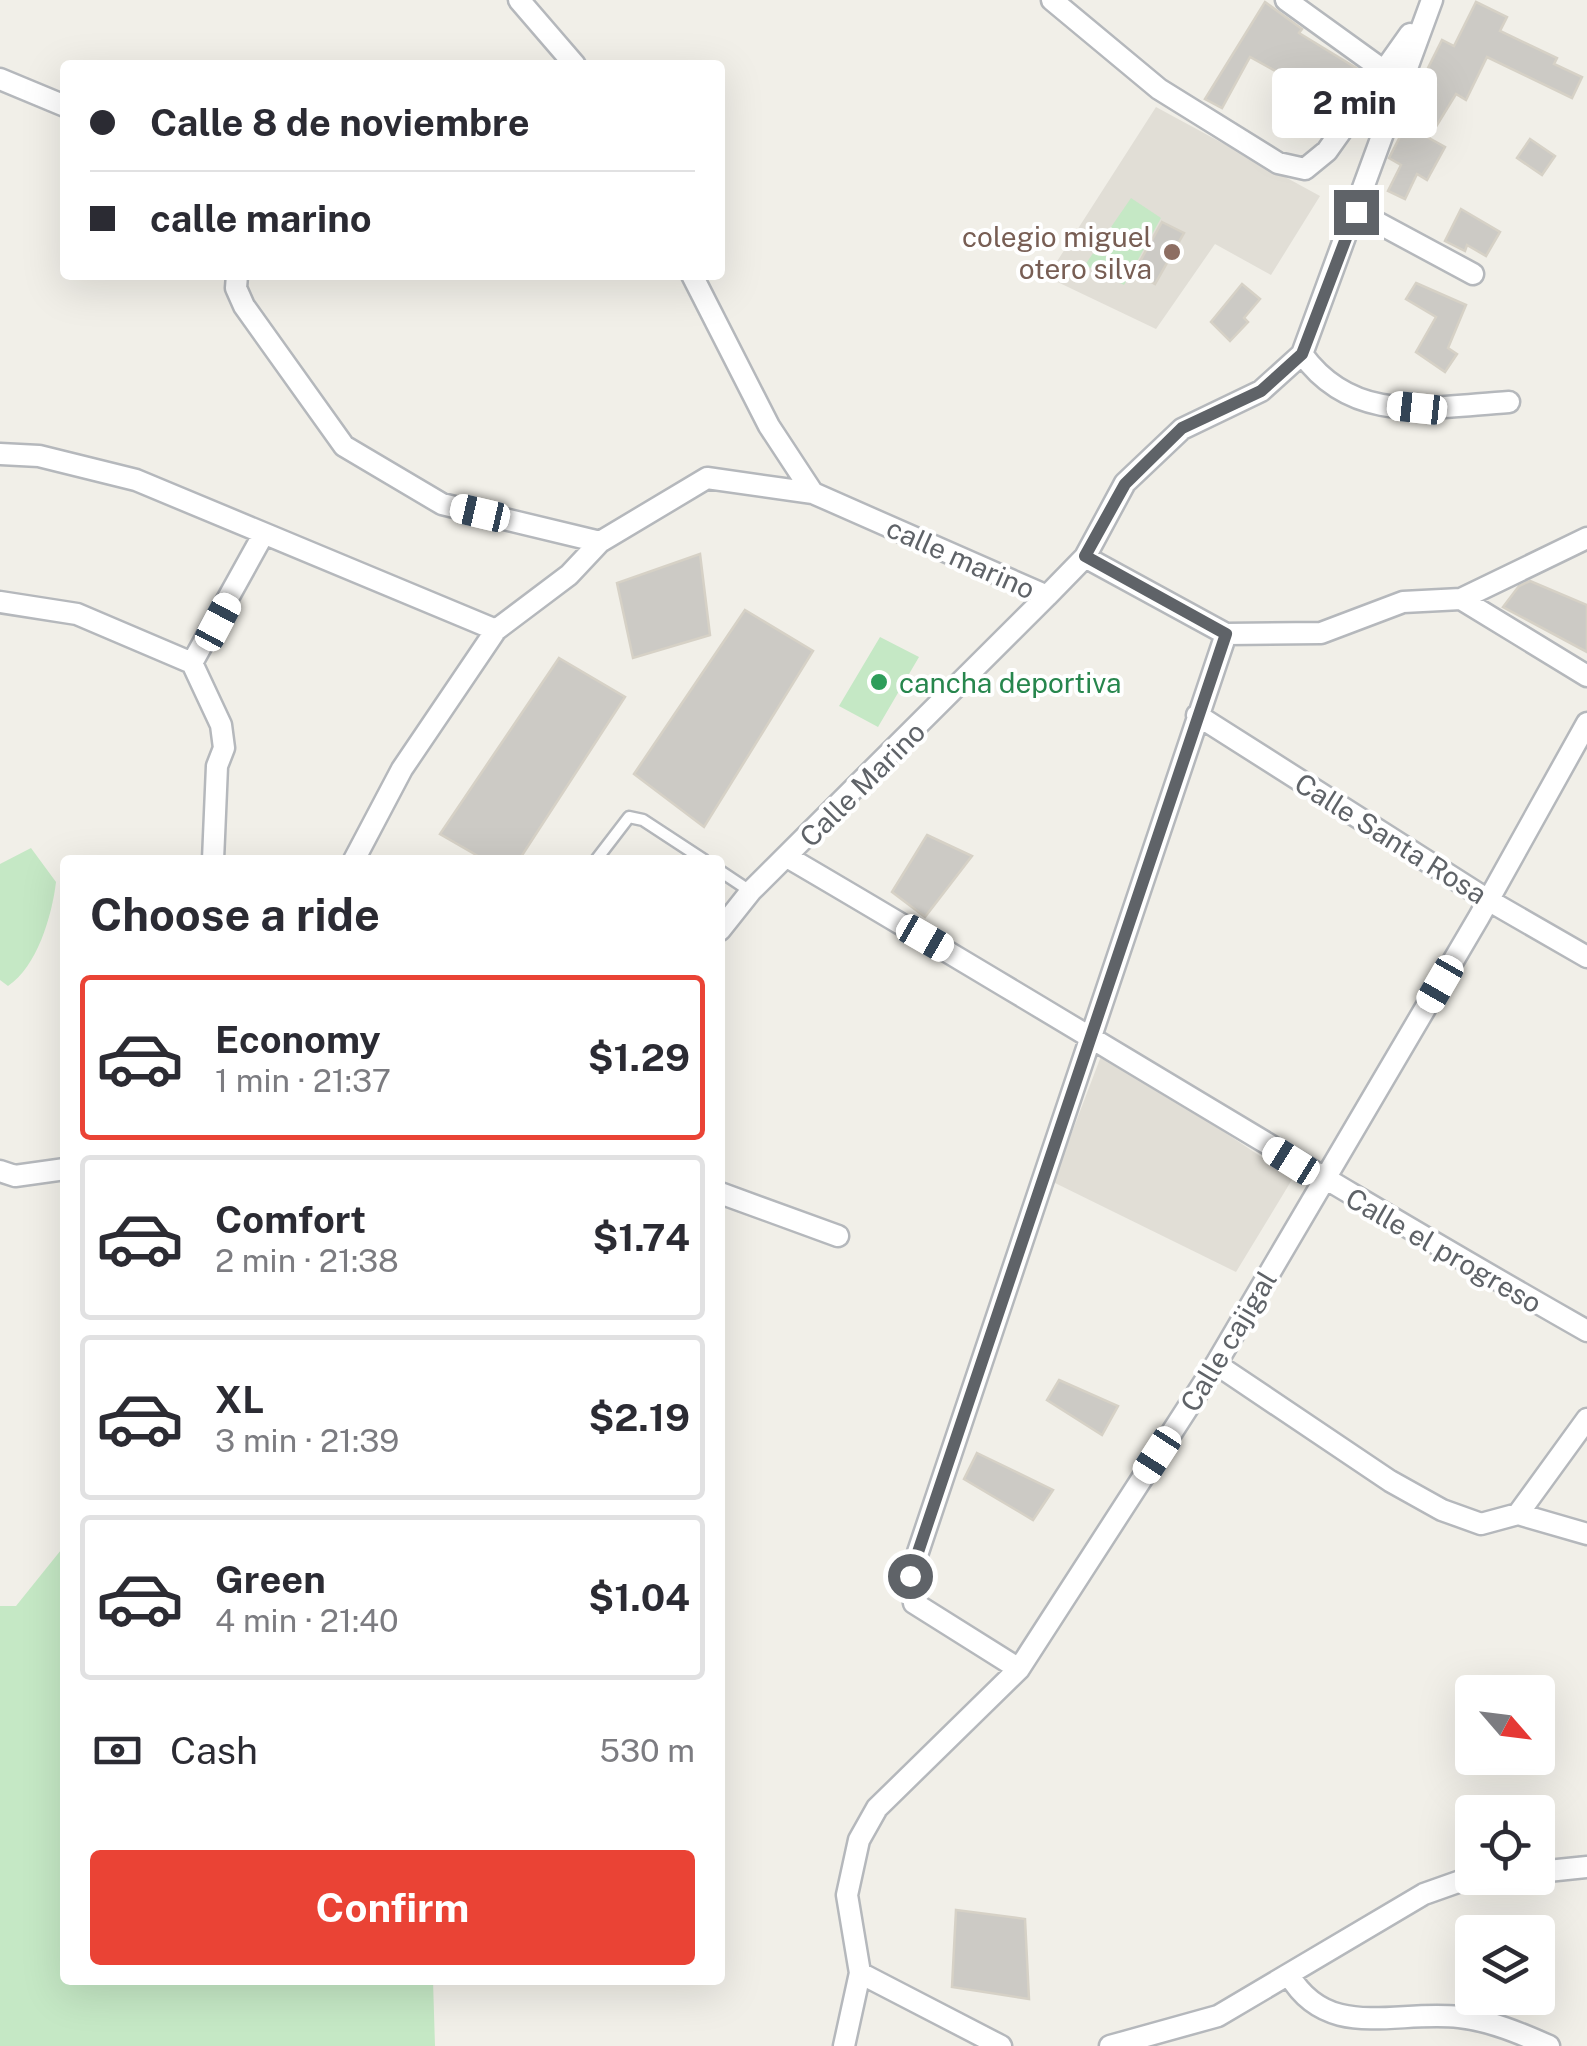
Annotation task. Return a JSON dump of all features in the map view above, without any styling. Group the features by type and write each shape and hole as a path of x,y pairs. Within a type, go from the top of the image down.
{"street":[{"path":"519,0 571,60"},
{"path":"1052,0 1188,109 1289,168 1305,169 1320,160 1427,8"},
{"path":"1286,0 1383,70"},
{"name":"calle marino","path":"357,855 402,768 496,630 568,575 600,542 707,478 813,493 1047,596 1085,556 1125,484 1182,428 1261,391 1302,354 1427,8"},
{"path":"0,79 60,104"},
{"path":"1356,212 1473,274"},
{"path":"237,280 244,306 344,446 442,504 600,542"},
{"path":"695,280 770,426 813,493"},
{"path":"1302,354 1320,378 1345,396 1370,404 1417,408 1509,402"},
{"path":"0,454 39,456 136,480 496,630"},
{"path":"192,663 263,536"},
{"path":"1085,556 1226,634 1320,633 1403,602 1461,599 1587,538"},
{"name":"Calle Marino","path":"725,924 751,891 789,858 1047,596"},
{"path":"1461,599 1587,676"},
{"path":"0,602 77,614 192,663 220,726 224,748 218,766 213,855"},
{"path":"1019,1669 914,1603 910,1576 1095,1036 1226,634"},
{"name":"Calle Santa Rosa","path":"1197,714 1488,900 1587,957"},
{"name":"Calle cajigal","path":"844,2046 860,1974 847,1895 859,1840 878,1808 1019,1669 1216,1364 1587,723"},
{"name":"Calle el progreso","path":"789,858 1095,1036 1324,1182 1587,1332"},
{"path":"0,1170 16,1176 60,1170"},
{"path":"725,1195 838,1236"},
{"path":"1216,1364 1390,1481 1442,1510 1482,1524 1518,1514 1587,1534"},
{"path":"1518,1514 1587,1419"},
{"path":"1555,1870 1587,1867"},
{"path":"1110,2046 1218,2016 1424,1894 1455,1883"},
{"path":"860,1974 1002,2046"},
{"path":"1289,1975 1302,1996 1330,2015 1463,2017 1549,2046"}],"lane":[{"path":"600,855 628,817 643,820 696,855"},
{"path":"725,874 751,891"}],"shaded area":[{"path":"1156,107 1320,196 1271,275 1215,244 1156,329 1047,277"},
{"path":"1103,1051 1293,1178 1236,1272 1053,1182"}],"green space":[{"path":"1131,198 1161,218 1124,285 1085,265"},
{"name":"cancha deportiva","path":"880,637 919,657 878,727 839,706"},
{"path":"31,848 56,882 54,895 35,954 8,986 0,980 0,864"},
{"path":"60,1551 60,1985 433,1985 435,2046 0,2046 0,1606 16,1606"}],"building":[{"path":"1265,2 1302,29 1299,33 1361,71 1339,106 1250,57 1222,108 1205,99"},
{"path":"1476,2 1507,17 1500,31 1557,58 1554,64 1582,77 1572,98 1487,57 1466,100 1456,94 1429,138 1445,147 1427,180 1417,174 1405,199 1388,191 1401,165 1389,158 1406,125 1411,128 1436,85 1423,78 1442,40 1454,46"},
{"path":"1530,139 1555,156 1542,175 1517,158"},
{"path":"1461,209 1500,232 1486,256 1467,245 1465,251 1445,241"},
{"path":"1162,222 1184,233 1155,284 1134,272"},
{"path":"1416,283 1466,305 1448,348 1457,354 1445,372 1416,352 1436,317 1406,299"},
{"path":"1242,284 1260,299 1244,318 1248,322 1230,341 1211,322"},
{"path":"700,554 710,635 633,658 617,583"},
{"path":"1530,581 1587,605 1587,652 1503,607 1519,586"},
{"path":"745,610 813,651 704,827 634,774"},
{"path":"559,658 625,697 522,855 476,855 440,834"},
{"path":"927,835 972,856 925,917 892,892"},
{"path":"1059,1380 1118,1406 1102,1435 1047,1400"},
{"path":"977,1453 1053,1490 1033,1520 964,1479"},
{"path":"956,1910 1025,1919 1029,1999 952,1987"}],"place":[{"name":"colegio miguel otero silva","path":"1172,252"},
{"name":"cancha deportiva","path":"879,682"}],"route":[{"path":"910,1576 918,1542 1095,1036 1226,634 1085,556 1125,484 1182,428 1261,391 1302,354 1356,212"}]}
